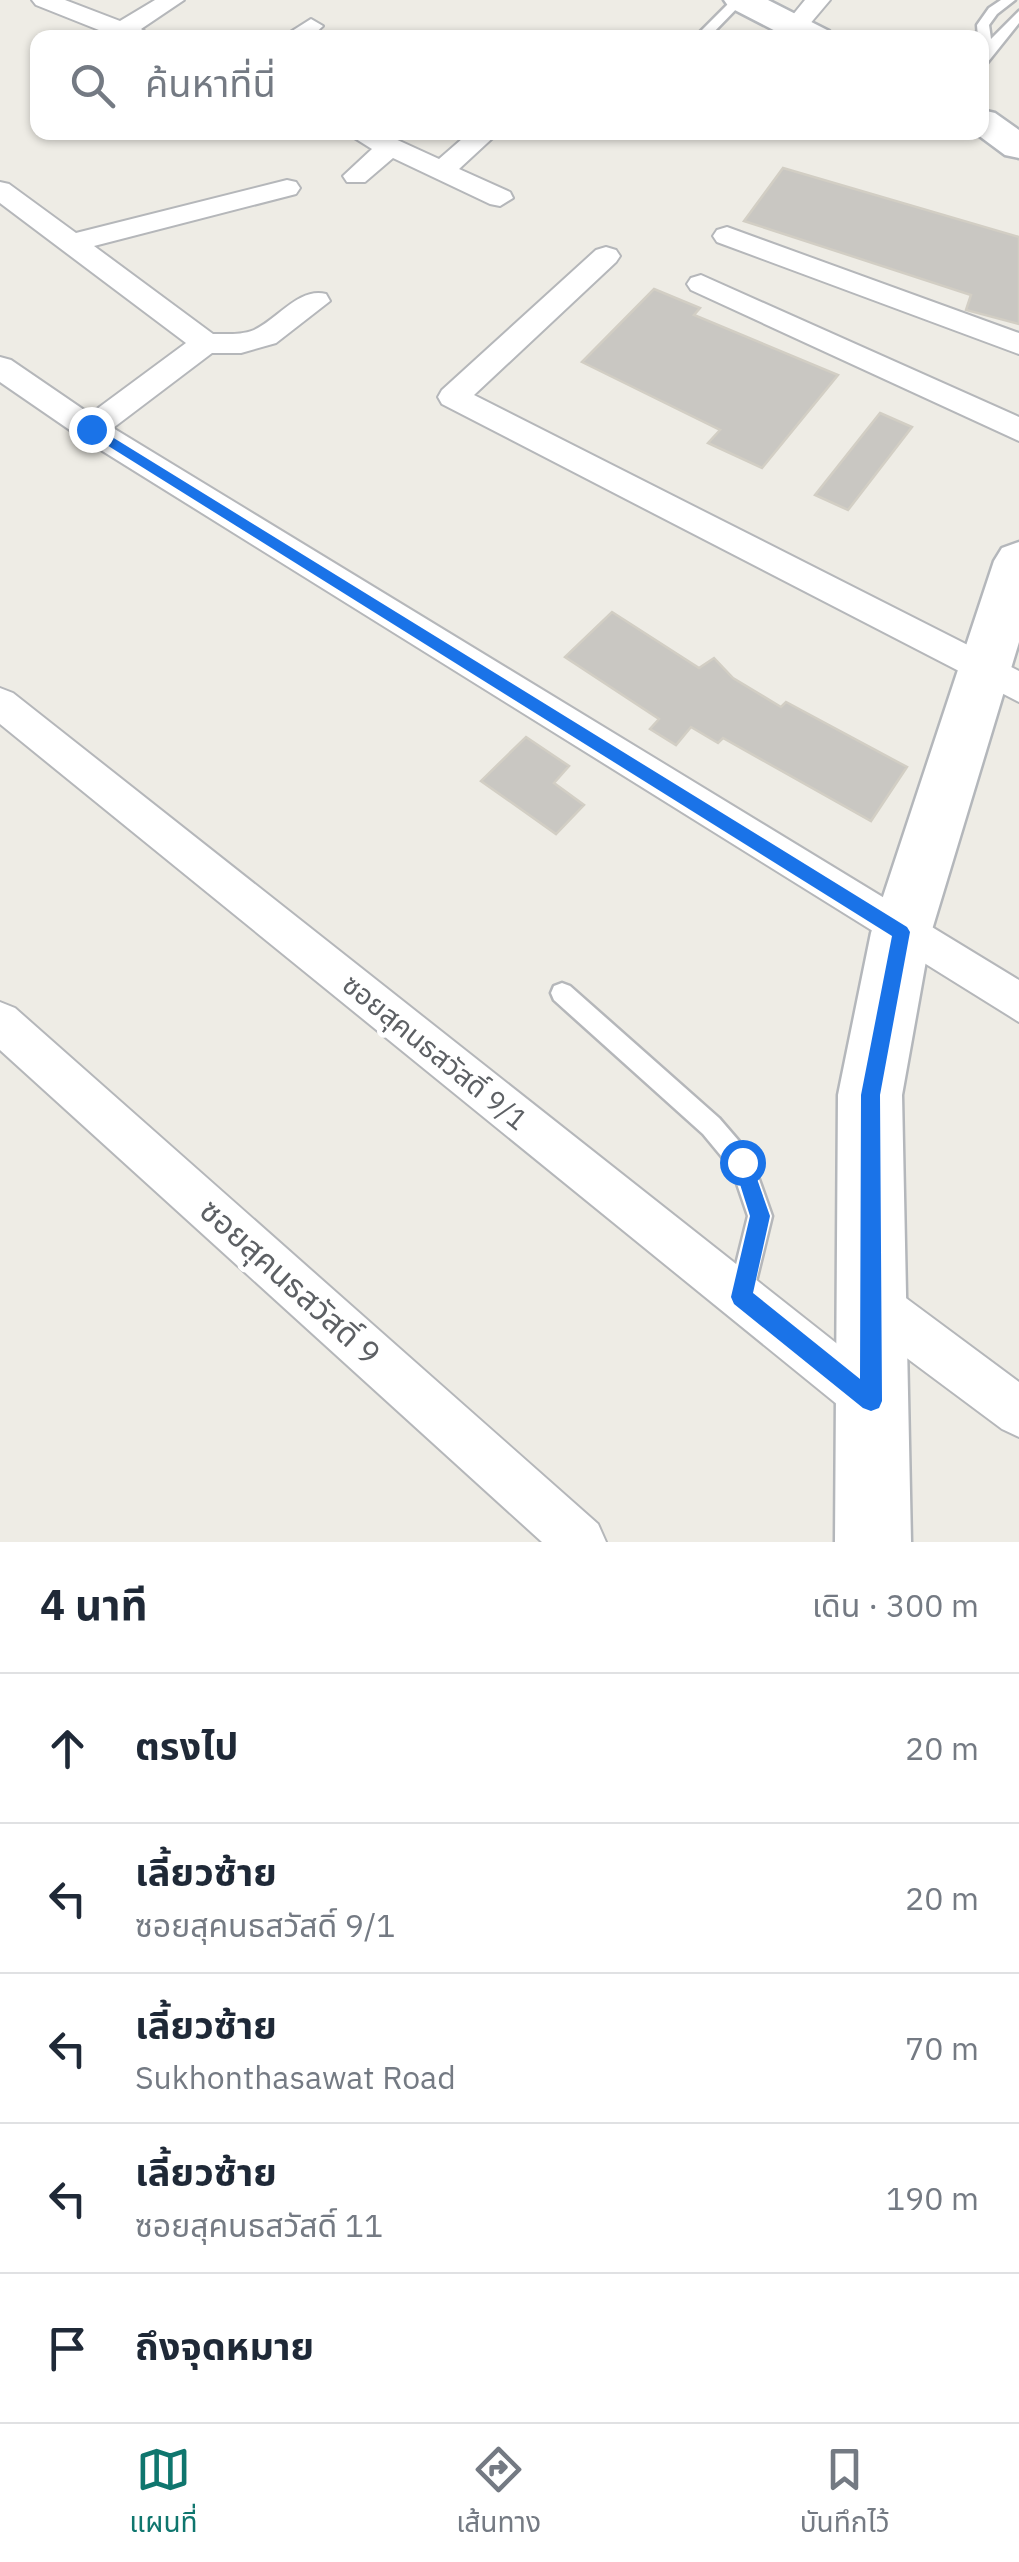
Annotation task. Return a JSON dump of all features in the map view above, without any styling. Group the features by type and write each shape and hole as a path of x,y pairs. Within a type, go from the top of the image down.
{"main road":[{"path":"740,0 802,30"},
{"path":"989,126 1019,147"},
{"path":"873,1542 870,1095 901,932 1001,678 1019,561"}],"street":[{"path":"44,0 119,30"},
{"path":"138,30 172,0"},
{"path":"807,30 818,0"},
{"path":"375,140 500,198"},
{"path":"441,170 477,140"},
{"path":"356,176 390,147"},
{"path":"72,244 288,188"},
{"path":"0,190 206,343 241,347 257,343 316,302"},
{"path":"727,236 1019,344"},
{"path":"606,256 453,397 1001,678"},
{"path":"701,284 1019,430"},
{"path":"91,429 206,343"},
{"path":"0,367 91,429 1019,1003"},
{"name":"ซอยสุคนธสวัสดิ์ 9/1","path":"0,703 871,1401"},
{"name":"ซอยสุคนธสวัสดิ์ 9","path":"0,1022 580,1542"},
{"path":"870,1300 1019,1412"}],"lane":[{"path":"708,30 740,0"},
{"path":"983,30 993,11 1010,0"},
{"path":"989,50 1019,15"},
{"path":"562,993 711,1126 742,1162 760,1216 742,1297"}],"building":[{"path":"783,168 1019,237 1019,324 966,310 971,295 744,221"},
{"path":"654,289 700,308 694,315 838,375 762,468 708,443 720,430 582,362"},
{"path":"880,413 912,427 848,510 815,495"},
{"path":"612,612 699,668 714,658 733,678 781,707 786,702 907,767 871,821 723,738 718,743 691,727 676,745 650,729 659,719 565,657"},
{"path":"526,737 569,766 554,783 584,805 556,834 481,781"}],"route":[{"path":"91,429 901,932 870,1095 871,1401 742,1297 760,1216 742,1162"}]}
